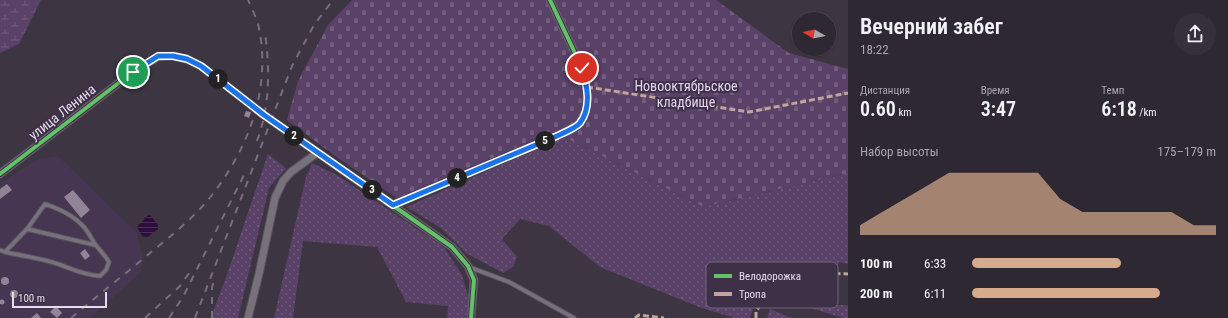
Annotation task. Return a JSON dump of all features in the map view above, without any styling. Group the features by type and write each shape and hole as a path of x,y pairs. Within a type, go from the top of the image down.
{"street":[{"path":"393,205 557,136 579,124 586,110 588,87 582,68 550,0"},
{"name":"улица Ленина","path":"0,174 133,72 158,56 173,56 187,59 201,66 264,115 452,247 468,266 474,280 470,318"},
{"path":"248,318 275,198 283,181 291,172 317,153"}],"lane":[{"path":"0,250 5,252 57,263 90,276 100,276 106,270 109,262 105,254 95,245 86,230 74,218 59,209 46,204 27,229 5,252"},
{"path":"27,229 95,245"},
{"path":"468,266 509,282 574,318"}],"shaded area":[{"path":"58,156 136,232 143,256 141,272 90,318 0,318 0,183 39,159"},
{"path":"150,215 158,225 158,229 148,237 142,236 137,227 147,216"}],"green space":[{"path":"0,0 41,0 19,44 0,53"},
{"name":"Новооктябрьское кладбище","path":"352,0 716,0 792,54 792,56 800,56 848,69 848,173 703,207 554,132 397,198 338,158 287,120 298,81 328,25"},
{"path":"564,137 703,207 848,173 848,264 839,262 838,266 838,262 706,262 706,308 753,308 750,318 734,318 699,307 600,267 549,226 520,219 502,239 517,257 513,267 503,273 466,253 441,228 406,207"},
{"path":"268,154 286,168 269,188 238,318 211,318 231,263"},
{"path":"312,163 337,175 444,247 462,275 469,300 466,318 447,318 448,306 406,302 377,247 303,241 293,318 274,318 306,177"},
{"path":"838,305 848,305 848,318 843,318 810,308 838,308"},
{"path":"770,309 792,318 767,318"}],"building":[{"path":"246,111 251,112 249,118 244,116"},
{"path":"7,184 12,190 0,199 0,189"},
{"path":"73,190 90,210 81,218 64,197"},
{"path":"85,249 90,256 85,260 80,253"},
{"path":"5,277 8,278 8,284 5,285 2,284 1,281 2,278"},
{"path":"14,290 17,291 17,297 14,298 11,297 10,294 11,291"},
{"path":"2,299 5,302 2,305 -1,302"},
{"path":"56,306 62,313 57,318 50,312"},
{"path":"37,313 41,318 31,318"}],"railway":[{"path":"71,318 191,218 212,195 237,157 254,116 262,73 262,51 259,28 248,0"},
{"path":"195,318 292,66 314,25 333,0"},
{"path":"257,141 267,101 268,60 265,33"},
{"path":"169,318 183,297 244,175"},
{"path":"145,318 180,286 192,269"},
{"path":"212,318 212,288 214,279"}],"marked path":[{"path":"587,87 749,112 848,93"},
{"path":"838,274 848,274"},
{"path":"756,318 756,312 758,308"},
{"path":"635,318 639,315 664,318"}],"cycle path":[{"path":"393,205 557,136 579,124 586,110 588,97 587,87 582,68 550,0"},
{"path":"0,174 133,72 158,57 173,56 187,59 201,66 264,115 452,247 468,266 474,280 471,318"}],"route":[{"path":"133,72 158,56 173,56 187,59 201,66 264,115 393,205 557,136 579,124 586,110 588,97 588,87 582,68"}]}
